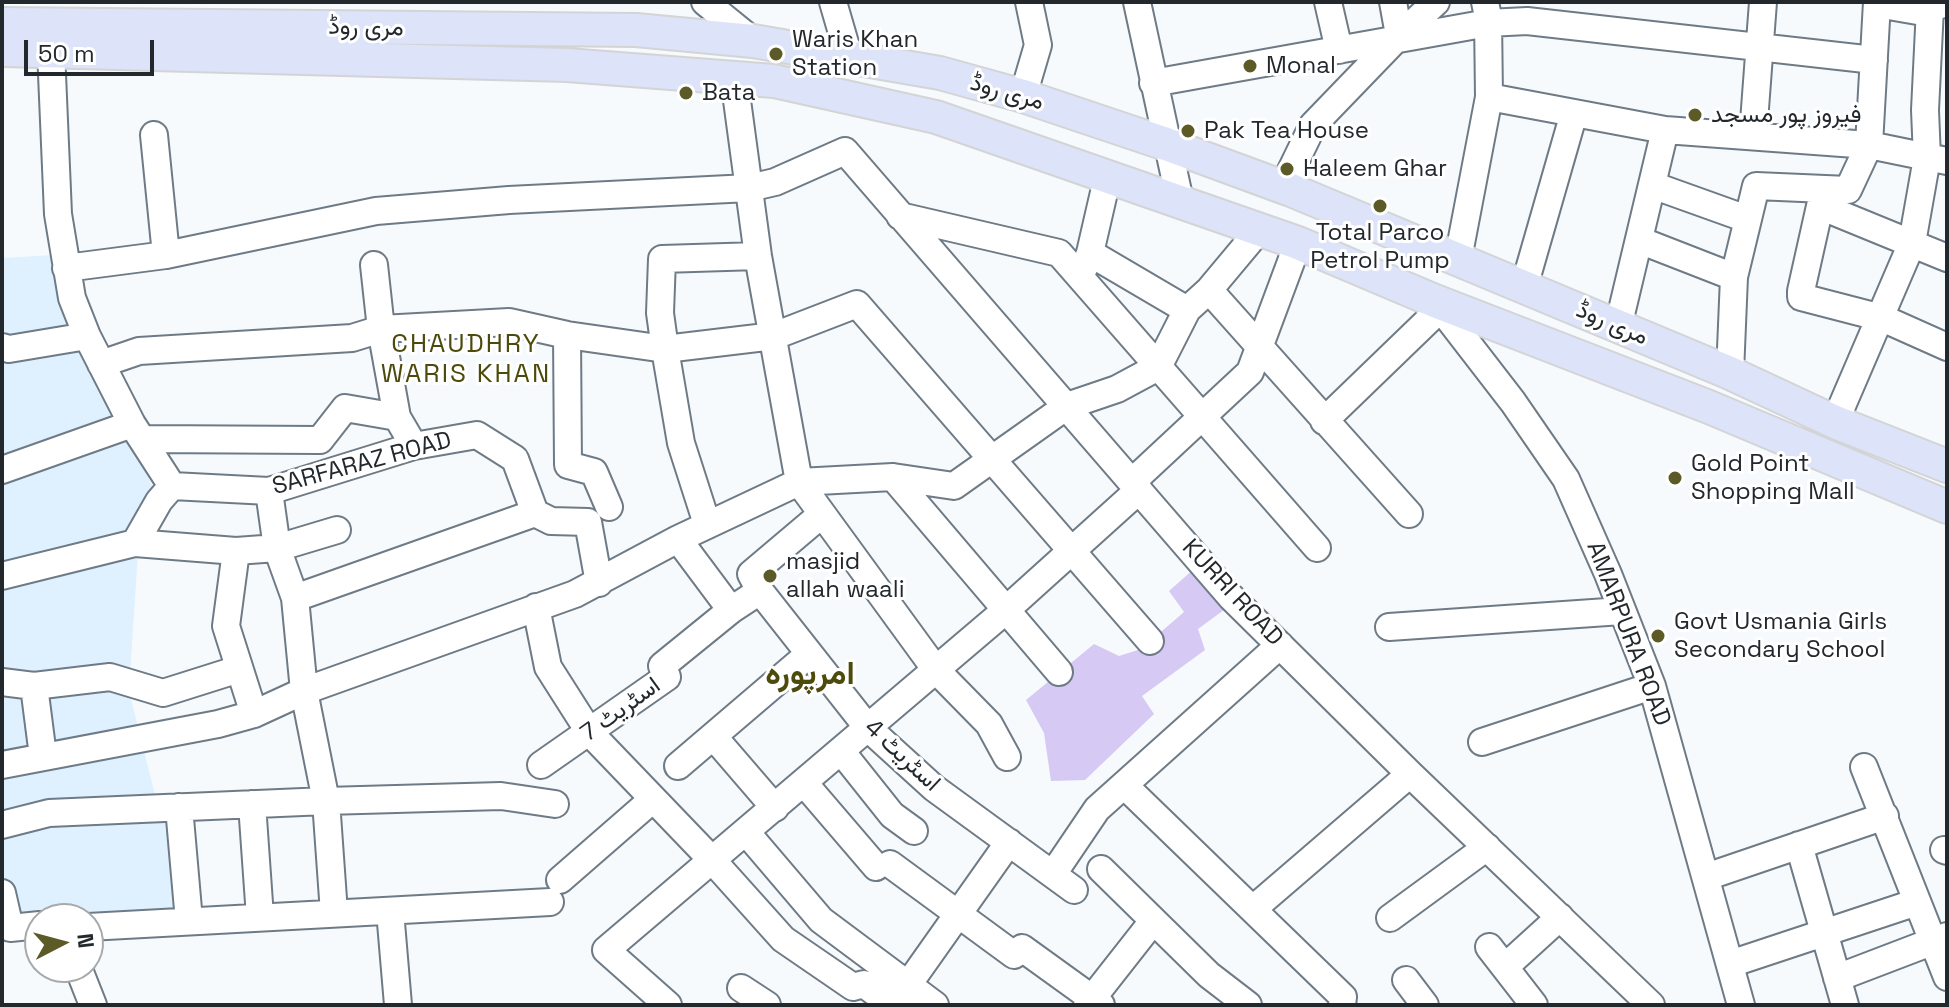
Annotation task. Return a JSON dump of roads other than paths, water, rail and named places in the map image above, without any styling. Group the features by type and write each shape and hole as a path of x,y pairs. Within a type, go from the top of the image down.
{"main road":[{"name":"مری روڈ","path":"2,24 636,30 753,41 940,73 1023,96 1283,187 1730,373 1835,422 1947,466"},
{"name":"مری روڈ","path":"2,50 552,64 774,81 936,117 1298,243 1438,305 1709,407 1947,507"}],"street":[{"path":"705,2 753,41"},
{"path":"833,2 849,57"},
{"path":"1023,96 1038,45 1029,2"},
{"path":"1137,2 1180,201"},
{"path":"1328,2 1339,50"},
{"path":"1393,2 1396,38"},
{"path":"1283,187 1313,125 1396,38 1436,2"},
{"path":"1753,135 1763,2"},
{"path":"1730,373 1734,277 1756,186 1848,190 1869,145 1877,3 1938,8 1937,159 1912,243 1835,422"},
{"path":"1153,83 1339,50 1487,13 1527,21 1874,60"},
{"path":"1458,259 1489,97 1487,13"},
{"path":"51,51 58,214 72,298 101,364 172,486 159,501 135,543"},
{"path":"734,78 758,256 799,482 936,670 989,724 1007,757"},
{"path":"1489,97 1665,130 1869,145 1937,159"},
{"path":"1524,287 1574,113"},
{"path":"1618,327 1665,130"},
{"path":"154,135 166,255"},
{"name":"KURRI ROAD","path":"749,188 775,182 845,151 1231,597 1651,1005"},
{"path":"1108,175 1085,265 1158,367 1317,548"},
{"path":"1652,185 1747,219"},
{"path":"66,268 166,255 376,211 509,200 749,188"},
{"path":"1947,258 1820,206 1801,297 1882,318 1947,347"},
{"path":"900,216 1059,253 1187,310"},
{"path":"2,765 218,724 254,714 304,691 599,583 707,524 799,482 893,477 954,486 1067,406 1117,389 1158,367 1187,310 1209,290 1260,229"},
{"path":"1639,240 1734,277"},
{"path":"657,1003 606,950 1006,610 1250,372 1298,243"},
{"path":"707,524 681,443 665,349 660,313 662,259 758,256"},
{"path":"374,265 381,329 397,417 414,446"},
{"path":"1209,290 1409,514"},
{"path":"101,364 139,351 352,338 381,329 509,322 567,335 665,349 774,336 857,304 1150,641"},
{"path":"1324,421 1438,305"},
{"name":"AMARPURA ROAD","path":"1438,305 1513,402 1566,479 1652,686 1741,1005"},
{"path":"567,335 568,465 594,472 609,507"},
{"path":"2,347 9,349 87,336"},
{"path":"2,470 138,431 320,440 345,408 397,417"},
{"name":"SARFARAZ ROAD","path":"172,486 269,491 414,446 477,435 515,459 535,513"},
{"path":"893,477 1059,672"},
{"path":"269,491 277,548 295,598 304,691 326,801 334,913"},
{"path":"295,598 535,513 551,521 588,522 599,583"},
{"path":"760,591 751,574 822,514"},
{"path":"2,576 135,543 236,551 277,548 337,530"},
{"path":"678,539 731,610"},
{"path":"236,551 226,626 254,714"},
{"name":"اسٹریٹ 7","path":"541,765 667,677 662,666 731,610 760,591"},
{"name":"اسٹریٹ 4","path":"760,591 868,728 934,788 1074,890"},
{"path":"536,607 548,667 590,733 783,939 853,987 864,984 898,998 935,1005"},
{"path":"1389,627 1622,611"},
{"path":"1053,874 1097,809 1280,645"},
{"path":"678,766 808,655"},
{"path":"2,682 34,686 110,677 163,693 239,669"},
{"path":"34,686 43,756"},
{"path":"1482,742 1652,686"},
{"path":"713,736 775,808"},
{"path":"841,751 892,815 914,831"},
{"path":"1864,767 1917,902 1939,939 1947,977"},
{"path":"1253,909 1410,774"},
{"path":"804,783 883,865 1014,955 1022,948 1094,1003 1153,921"},
{"path":"1124,785 1343,997 1342,1005"},
{"path":"2,825 49,813 326,801 501,796 555,804"},
{"path":"104,926 390,911 555,891 653,799"},
{"path":"252,804 260,917"},
{"path":"179,807 189,921"},
{"path":"1706,877 1885,816"},
{"path":"746,832 821,920 898,998"},
{"path":"898,998 1009,842"},
{"path":"1799,845 1845,1005"},
{"path":"1390,918 1487,847"},
{"path":"1101,869 1209,975 1248,1005"},
{"path":"2,893 10,928 24,927"},
{"path":"1730,964 1917,902"},
{"path":"390,911 398,1005"},
{"path":"1534,1005 1497,957 1560,917"},
{"path":"1837,978 1939,939"},
{"path":"1406,980 1425,1005"},
{"path":"84,983 93,1005"},
{"path":"741,988 767,1005"}],"place":[{"name":"Waris Khan Station","path":"776,54"},
{"name":"Monal","path":"1250,66"},
{"name":"Bata","path":"686,93"},
{"name":"فیروز پور مسجد","path":"1695,115"},
{"name":"Pak Tea House","path":"1188,131"},
{"name":"Haleem Ghar","path":"1287,169"},
{"name":"Total Parco Petrol Pump","path":"1380,206"},
{"name":"Gold Point Shopping Mall","path":"1675,478"},
{"name":"masjid allah waali","path":"770,576"},
{"name":"Govt Usmania Girls Secondary School","path":"1658,636"}],"district":[{"name":"CHAUDHRY WARIS KHAN","path":"466,360"},
{"name":"امرپورہ","path":"810,675"}]}
